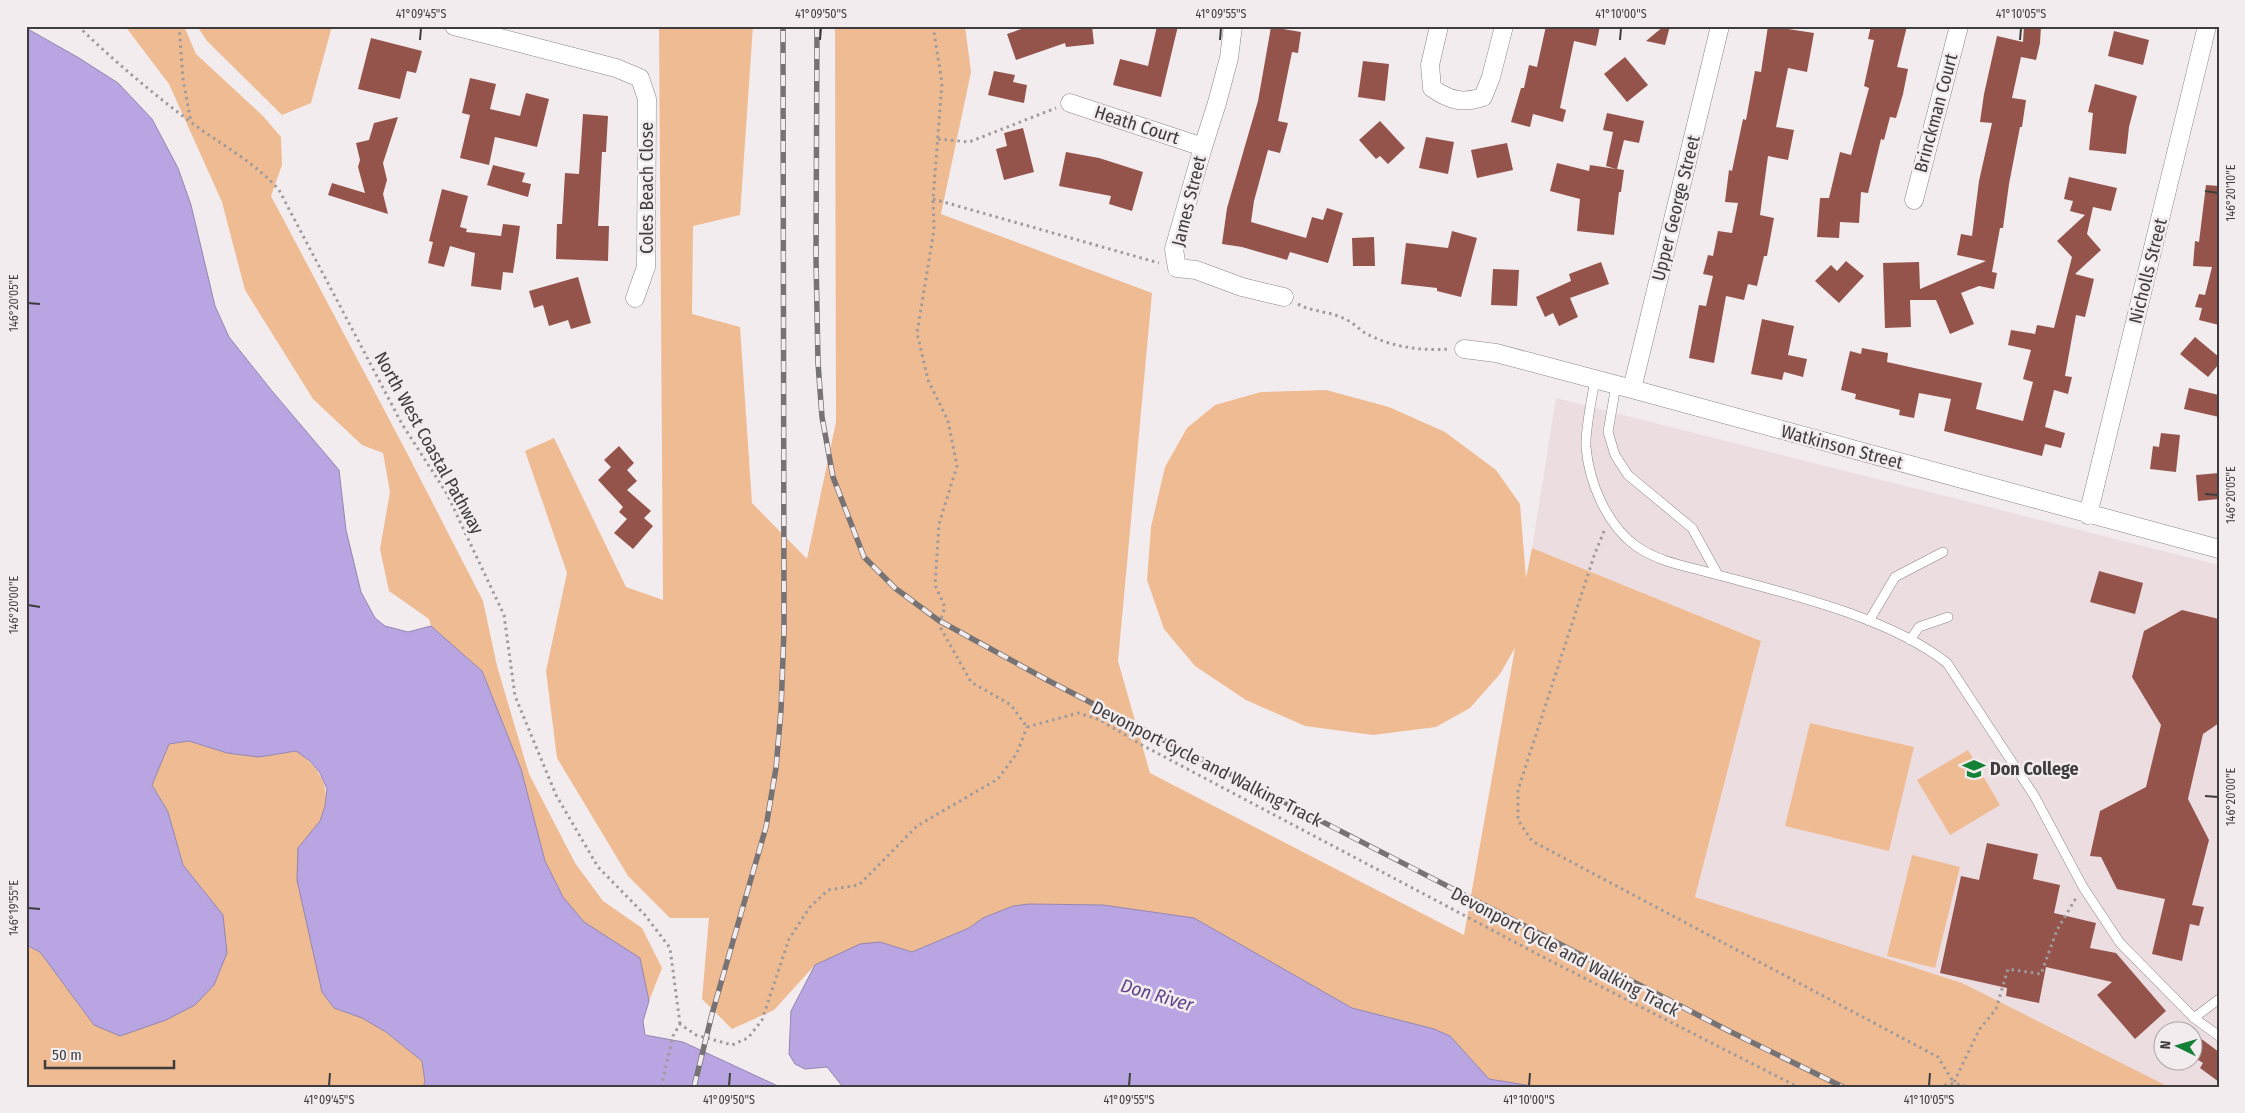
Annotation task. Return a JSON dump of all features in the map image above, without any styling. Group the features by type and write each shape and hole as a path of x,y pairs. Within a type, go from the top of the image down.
{"street":[{"name":"Coles Beach Close","path":"454,26 616,68 640,78 647,99 646,267 635,298"},
{"name":"James Street","path":"1234,26 1229,58 1218,103 1203,147 1174,249 1176,268 1196,270 1242,287 1284,296"},
{"path":"1439,26 1430,65 1432,88 1447,99 1468,102 1483,97 1491,77 1504,26"},
{"name":"Upper George Street","path":"1624,387 1720,26"},
{"name":"Brinckman Court","path":"1914,200 1959,26"},
{"name":"Nicholls Street","path":"2088,515 2207,26"},
{"name":"Heath Court","path":"1070,103 1203,147"},
{"name":"Watkinson Street","path":"1464,349 1496,353 1595,379 2088,515 2219,549"}],"lane":[{"path":"1595,379 1586,446 1597,493 1622,535 1637,547 1664,561 1718,575 1885,627 1931,650 1947,663 2034,797 2083,887 2120,943 2194,1018 2219,1036"},
{"path":"1624,387 1608,432 1615,455 1628,475 1692,528 1718,575"},
{"path":"1869,621 1895,577 1943,552"},
{"path":"1910,640 1919,627 1948,617"},
{"path":"2194,1018 2219,999"}],"path":[{"name":"North West Coastal Pathway","path":"78,26 124,70 192,123 265,173 279,190 402,424 447,494 504,615 515,696 556,795 598,867 645,915 670,948 680,1024"},
{"path":"179,26 183,79 192,123"},
{"path":"661,1087 673,1036 680,1024 696,1035 732,1045 748,1038 762,1020 790,940 810,907 828,890 859,886 917,826 998,779 1017,753 1027,727 1011,705 971,682 939,625 945,607 935,586 939,524 957,466 948,421 928,380 917,333 934,230 933,199 942,82 933,26"},
{"path":"938,139 969,142 1070,103"},
{"path":"933,199 1176,268"},
{"path":"1284,296 1309,310 1342,317 1365,332 1391,344 1432,349 1464,349"},
{"path":"1610,517 1594,556 1518,790 1518,820 1532,841 1938,1057 1954,1083"},
{"name":"Devonport Cycle and Walking Track","path":"1027,727 1078,713 1100,720 1142,745 1543,957 1798,1087"},
{"path":"1954,1083 1979,1030 1996,1009 2008,970 2041,974 2057,930 2083,887"},
{"path":"1938,1087 1954,1083 1968,1087"}],"shaded area":[{"path":"125,26 184,26 196,54 263,116 281,137 282,165 271,196 483,601 497,666 529,774 575,863 603,901 642,928 662,968 649,1001 639,958 584,922 563,897 545,861 521,769 482,671 431,626 429,619 389,591 380,549 390,492 383,453 362,445 313,399 245,290 222,202 169,84"},
{"path":"197,26 332,26 311,103 282,115 207,41"},
{"path":"659,26 753,26 740,215 693,226 692,314 740,327 752,503 807,559 836,422 835,26 965,26 971,72 941,214 1152,293 1118,661 1150,773 1464,935 1515,648 1500,674 1470,708 1436,727 1373,735 1305,726 1246,700 1195,666 1164,629 1147,580 1151,527 1165,467 1187,428 1215,405 1261,392 1326,390 1389,407 1445,432 1496,470 1520,504 1526,578 1532,548 1761,641 1695,897 1962,983 2169,1087 1538,1087 1489,1079 1450,1036 1434,1029 1352,1008 1194,918 1103,905 1029,904 983,918 969,928 912,952 880,942 815,965 774,1010 732,1029 702,999 709,918 670,918 628,876 557,758 546,671 567,573 525,451 554,438 626,587 663,600"},
{"name":"Don College","path":"1556,398 2219,565 2219,1087 2152,1087 1695,897 1761,641 1532,548"},
{"path":"1810,723 1914,747 1889,851 1785,826"},
{"path":"189,741 227,753 259,757 296,751 305,757 318,772 325,790 324,809 318,824 298,848 322,992 334,1008 362,1018 386,1032 422,1061 425,1083 423,1087 26,1087 26,946 40,952 94,1025 223,915 183,865 168,812 152,785 169,744"},
{"path":"1968,750 2000,805 1950,835 1917,780"},
{"path":"1912,855 1960,867 1935,968 1887,956"}],"water":[{"path":"26,28 118,83 152,119 178,168 191,205 215,306 229,337 339,470 346,530 361,592 375,618 385,626 408,632 431,626 482,671 521,769 545,861 563,897 584,922 640,958 649,1001 643,1021 645,1035 683,1042 780,1087 423,1087 425,1082 422,1061 386,1032 362,1018 334,1008 322,992 297,880 298,848 320,821 325,806 327,789 320,773 310,761 296,751 259,757 227,753 189,741 169,744 152,785 168,812 183,865 223,915 227,953 214,985 195,1005 166,1020 120,1036 94,1025 40,952 26,945"},
{"name":"Don River","path":"1029,904 1103,905 1194,918 1352,1008 1434,1029 1450,1036 1489,1079 1538,1087 843,1087 827,1067 805,1069 795,1064 789,1054 791,1011 815,965 860,944 880,942 912,952 969,928 983,918 1013,906"}],"building":[{"path":"1030,26 1092,26 1094,44 1066,47 1065,43 1016,60 1007,34"},
{"path":"1157,26 1178,26 1161,97 1113,85 1120,59 1148,66"},
{"path":"1546,26 1600,26 1596,46 1574,41 1560,108 1566,110 1563,122 1533,114 1530,127 1511,122 1521,88 1524,88 1529,65 1537,67"},
{"path":"1664,26 1670,26 1665,45 1646,41"},
{"path":"1768,26 1814,33 1807,72 1788,68 1776,127 1794,130 1788,160 1768,156 1760,215 1774,218 1767,256 1764,256 1757,286 1748,284 1744,300 1726,296 1714,363 1689,358 1699,305 1706,306 1713,276 1703,274 1708,255 1713,256 1718,231 1732,233 1738,203 1725,202 1729,170 1732,171 1743,119 1746,120 1755,71 1761,72"},
{"path":"1871,26 1907,26 1897,67 1908,69 1903,94 1896,118 1890,117 1884,140 1881,139 1868,193 1861,192 1859,223 1840,222 1839,238 1817,237 1820,198 1829,198 1840,152 1851,155 1869,88 1864,86 1874,40 1868,39"},
{"path":"2024,26 2041,26 2040,43 2036,60 2021,57 2012,98 2026,100 2009,184 2003,228 2000,228 1992,272 1997,273 1994,289 1979,286 1961,293 1974,324 1950,334 1936,300 1910,300 1911,327 1885,328 1883,263 1919,262 1920,289 1986,261 1957,255 1961,234 1972,236 1979,181 1992,123 1980,122 1984,94 1997,36 2023,42"},
{"path":"1271,27 1301,32 1298,53 1292,52 1278,121 1288,123 1280,153 1268,150 1254,201 1251,222 1306,238 1312,217 1323,220 1327,208 1343,213 1328,263 1290,252 1287,260 1242,247 1222,244 1227,208 1258,101"},
{"path":"2114,31 2149,40 2143,65 2108,56"},
{"path":"371,38 422,51 416,73 407,71 400,99 358,89"},
{"path":"1625,57 1648,85 1627,102 1604,74"},
{"path":"1363,61 1389,64 1385,101 1358,97"},
{"path":"994,71 1015,75 1013,82 1027,85 1024,103 988,95"},
{"path":"470,78 496,84 490,109 520,116 526,93 549,99 537,147 495,137 489,165 460,158 470,115 462,113"},
{"path":"2095,84 2137,96 2129,127 2126,154 2089,150 2093,113 2088,112"},
{"path":"1607,113 1644,121 1639,143 1624,140 1617,169 1624,170 1621,192 1619,192 1614,235 1577,231 1580,199 1550,191 1557,163 1589,171 1590,165 1616,169 1606,166 1613,132 1603,130"},
{"path":"583,114 608,116 606,152 602,152 598,226 609,226 608,261 556,259 557,224 562,224 565,173 579,174"},
{"path":"398,117 383,163 387,180 383,194 388,214 328,195 332,183 365,193 358,167 360,160 356,143 369,140 374,123"},
{"path":"1380,121 1405,148 1388,164 1380,156 1376,159 1359,140"},
{"path":"1023,128 1034,172 1004,180 996,149 1007,146 1004,133"},
{"path":"1426,137 1454,142 1448,174 1419,168"},
{"path":"1507,143 1513,170 1477,178 1471,150"},
{"path":"1066,152 1099,158 1143,172 1132,211 1109,204 1111,196 1059,186"},
{"path":"493,165 525,173 522,182 531,184 528,197 487,185"},
{"path":"2069,177 2117,188 2111,211 2093,207 2087,234 2101,250 2075,274 2094,279 2085,317 2076,315 2065,376 2072,377 2068,394 2054,390 2045,427 2065,433 2061,448 2045,444 2042,456 1944,431 1951,399 1919,393 1914,418 1899,415 1900,410 1855,399 1856,394 1841,390 1850,351 1861,354 1862,348 1888,353 1887,362 1982,383 1976,409 2023,421 2033,382 2023,379 2031,350 2008,345 2011,330 2035,334 2037,325 2054,328 2072,257 2057,241 2085,215 2070,211 2073,201 2064,199"},
{"path":"2206,185 2219,186 2219,325 2199,320 2202,308 2195,307 2199,294 2205,295 2212,267 2193,266 2195,241 2199,242"},
{"path":"442,189 468,196 460,227 467,229 466,232 501,236 503,224 520,226 513,273 503,272 501,290 471,286 475,253 450,246 444,267 428,263 433,242 429,241"},
{"path":"1452,231 1477,238 1461,297 1437,291 1437,288 1401,284 1406,243 1448,248"},
{"path":"1374,237 1375,266 1353,266 1352,238"},
{"path":"1846,261 1864,276 1839,303 1815,281 1831,265 1837,271"},
{"path":"1601,262 1609,284 1570,298 1578,317 1559,326 1553,313 1545,317 1536,297 1571,281 1569,274"},
{"path":"1493,269 1519,270 1517,306 1491,305"},
{"path":"578,277 591,323 571,329 568,320 549,326 543,305 534,308 529,291"},
{"path":"1762,319 1794,326 1788,355 1807,359 1803,377 1784,372 1782,380 1751,374"},
{"path":"2195,337 2219,357 2219,364 2208,377 2180,354"},
{"path":"2189,388 2219,395 2219,417 2184,409"},
{"path":"2161,433 2180,435 2176,472 2150,469 2153,446 2159,447"},
{"path":"619,446 634,463 627,470 637,481 627,490 651,511 644,518 653,526 633,549 614,533 627,519 619,512 623,507 598,480 611,467 604,460"},
{"path":"2219,473 2219,499 2198,501 2196,475"},
{"path":"2099,571 2143,583 2135,614 2090,602"},
{"path":"2182,610 2219,619 2219,723 2203,734 2188,799 2209,840 2192,905 2204,907 2199,926 2190,924 2182,961 2152,954 2165,899 2117,889 2101,857 2090,856 2100,811 2146,787 2161,725 2132,677 2144,631"},
{"path":"1987,843 2038,854 2033,879 2060,885 2054,913 2096,923 2090,948 2116,953 2166,1011 2156,1020 2152,1020 2152,1024 2135,1039 2097,995 2112,982 2046,967 2039,1003 2006,996 2007,988 1940,973 1961,876 1979,880"},
{"path":"2202,1039 2219,1052 2219,1082 2202,1069"}],"railway":[{"path":"694,1087 712,1014 766,827 776,768 781,710 784,630 783,26"},
{"path":"817,26 816,258 818,363 822,417 833,477 864,557 895,588 938,620 1049,681 1729,1031 1843,1087"}],"place":[{"name":"Don College","path":"1974,769"}]}
